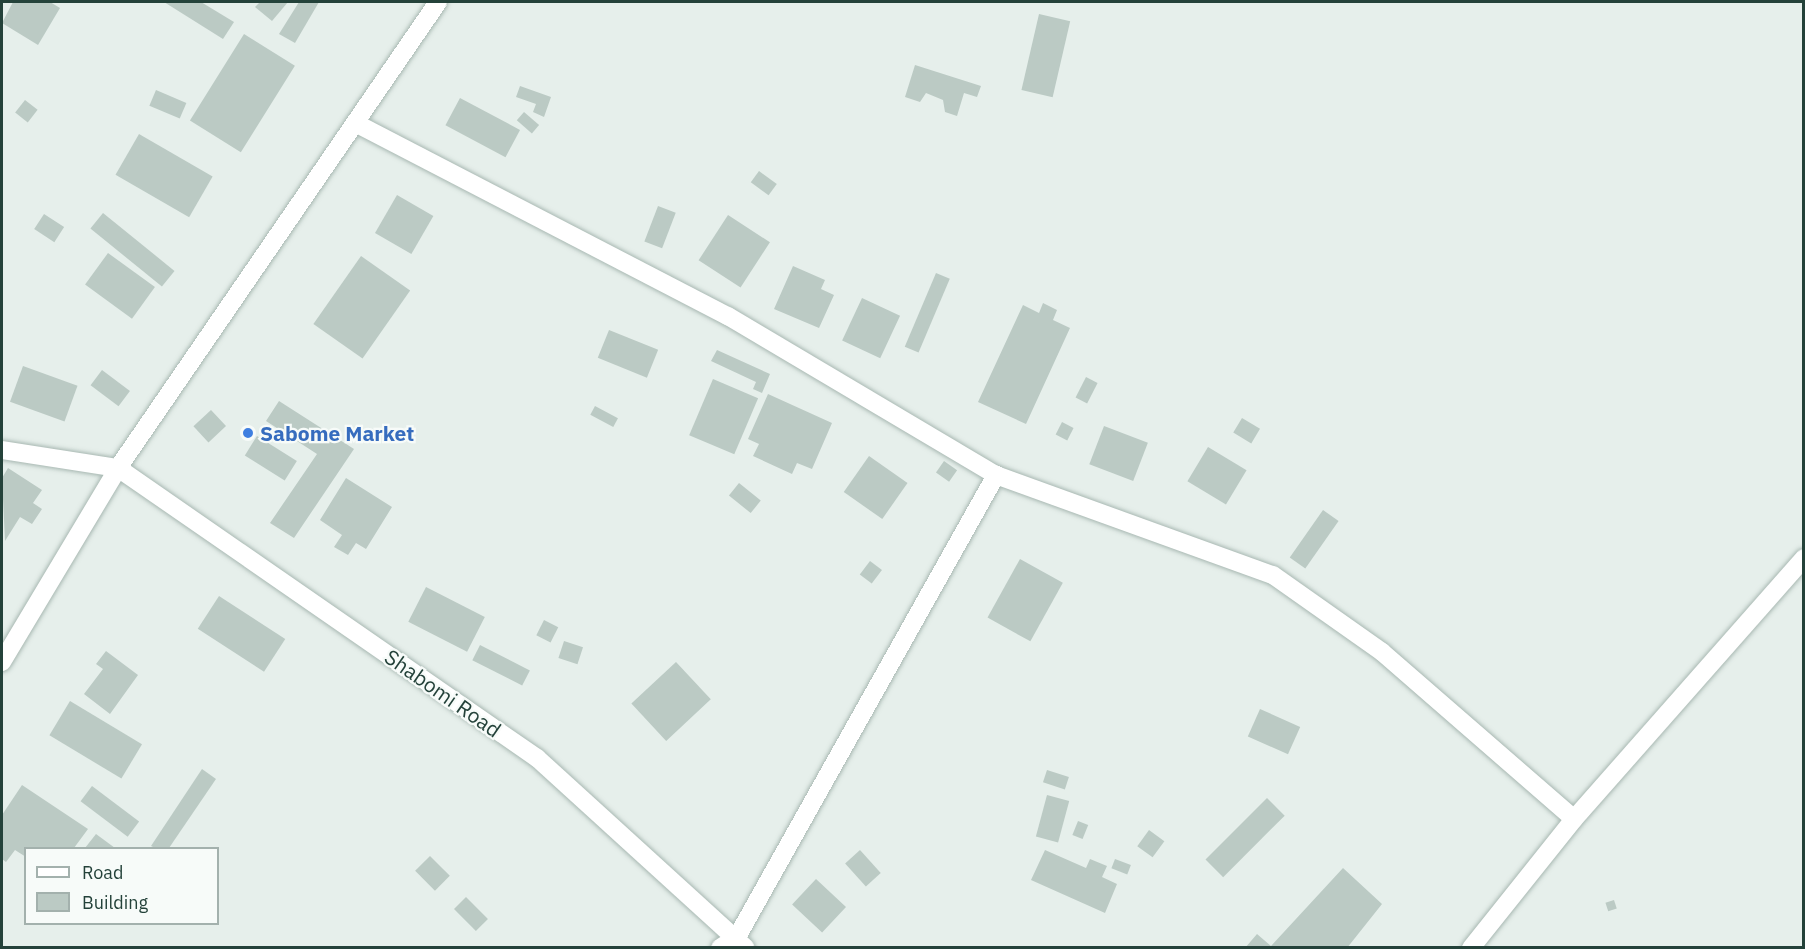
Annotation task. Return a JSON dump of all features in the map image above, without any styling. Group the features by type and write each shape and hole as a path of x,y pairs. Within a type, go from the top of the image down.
{"street":[{"path":"2,662 118,468 357,124 438,2"},
{"path":"357,124 728,316 996,475 1273,575 1382,652 1574,819"},
{"path":"2,450 118,468"},
{"name":"Shabomi Road","path":"118,468 537,758 742,942"},
{"path":"720,948 742,942 996,475"},
{"path":"1471,948 1574,819 1803,558"}],"building":[{"path":"13,2 50,2 60,8 38,45 2,23"},
{"path":"164,2 201,2 234,22 223,39"},
{"path":"260,2 288,2 272,21 255,7"},
{"path":"299,2 319,2 295,43 279,34"},
{"path":"1039,14 1070,21 1053,97 1021,90"},
{"path":"244,34 295,66 241,152 190,121"},
{"path":"915,65 981,86 977,97 964,93 957,116 945,112 943,100 926,93 920,102 905,97"},
{"path":"520,86 551,97 544,117 533,112 536,104 516,97"},
{"path":"156,90 186,103 180,119 149,106"},
{"path":"460,98 520,130 505,157 445,125"},
{"path":"25,100 38,110 28,122 15,113"},
{"path":"524,112 539,125 532,133 517,120"},
{"path":"139,134 213,176 189,217 116,175"},
{"path":"759,171 777,184 769,195 751,182"},
{"path":"397,195 433,216 411,254 375,233"},
{"path":"658,206 676,213 662,248 644,241"},
{"path":"103,213 174,271 162,286 90,229"},
{"path":"44,214 64,227 54,242 34,229"},
{"path":"728,215 770,242 741,288 699,260"},
{"path":"108,253 155,287 132,319 85,285"},
{"path":"361,256 410,290 363,358 313,324"},
{"path":"793,266 825,280 821,289 834,295 819,328 774,309"},
{"path":"936,273 950,279 919,353 905,347"},
{"path":"862,298 900,316 880,358 842,341"},
{"path":"1043,303 1057,310 1053,320 1070,328 1026,424 978,402 1023,305 1039,313"},
{"path":"609,330 658,350 647,378 598,358"},
{"path":"717,350 770,374 762,393 753,389 756,382 711,361"},
{"path":"23,366 78,386 65,422 10,402"},
{"path":"102,370 130,391 119,406 91,385"},
{"path":"1086,377 1098,383 1087,403 1076,397"},
{"path":"713,379 758,398 734,454 689,435"},
{"path":"768,394 832,423 812,469 797,463 792,474 753,456 759,444 748,439"},
{"path":"279,401 354,449 294,538 270,523 317,454 266,421"},
{"path":"595,406 618,418 613,427 590,415"},
{"path":"211,410 226,426 208,442 193,426"},
{"path":"1242,418 1260,429 1251,443 1233,433"},
{"path":"1062,422 1074,428 1067,440 1056,434"},
{"path":"1104,426 1148,443 1133,481 1089,464"},
{"path":"257,436 297,461 285,480 245,456"},
{"path":"1208,447 1247,470 1226,504 1187,481"},
{"path":"869,456 908,483 882,519 844,492"},
{"path":"944,461 957,470 949,482 936,472"},
{"path":"8,468 42,490 33,503 42,509 32,524 20,517 5,541 2,478"},
{"path":"346,478 392,507 366,549 356,543 348,555 334,547 342,535 320,520"},
{"path":"739,483 761,501 751,513 729,495"},
{"path":"1323,510 1339,521 1305,568 1290,558"},
{"path":"1020,559 1063,583 1030,641 988,618"},
{"path":"870,561 882,570 872,584 860,575"},
{"path":"426,587 485,617 467,652 408,622"},
{"path":"219,596 285,639 264,672 198,629"},
{"path":"544,620 558,627 551,642 536,635"},
{"path":"564,641 583,647 577,664 558,658"},
{"path":"480,645 530,670 522,686 472,660"},
{"path":"106,651 138,675 110,714 84,694 103,669 96,664"},
{"path":"676,662 711,699 666,741 631,704"},
{"path":"70,701 142,744 121,779 49,735"},
{"path":"1260,709 1300,727 1288,754 1248,736"},
{"path":"202,769 216,779 170,847 151,846"},
{"path":"1047,770 1069,777 1065,789 1043,782"},
{"path":"22,785 88,829 75,847 24,847 24,856 15,850 6,862 2,859 2,815"},
{"path":"92,786 139,822 128,837 81,801"},
{"path":"1047,795 1069,801 1058,842 1036,837"},
{"path":"1267,798 1285,816 1223,877 1205,860"},
{"path":"1078,821 1088,825 1083,839 1072,835"},
{"path":"1149,830 1164,841 1153,857 1137,846"},
{"path":"96,834 114,847 86,847"},
{"path":"860,850 881,873 866,886 845,863"},
{"path":"1045,850 1086,868 1090,859 1107,866 1102,877 1117,884 1105,913 1031,880"},
{"path":"430,856 450,876 435,891 415,871"},
{"path":"1115,859 1131,865 1127,874 1111,868"},
{"path":"1343,868 1382,904 1347,948 1245,948 1257,934 1271,946"},
{"path":"816,879 846,907 822,933 792,905"},
{"path":"466,897 488,919 476,931 454,909"},
{"path":"1614,900 1617,909 1608,911 1605,903"}],"place":[{"name":"Sabome Market","path":"248,433"}]}
